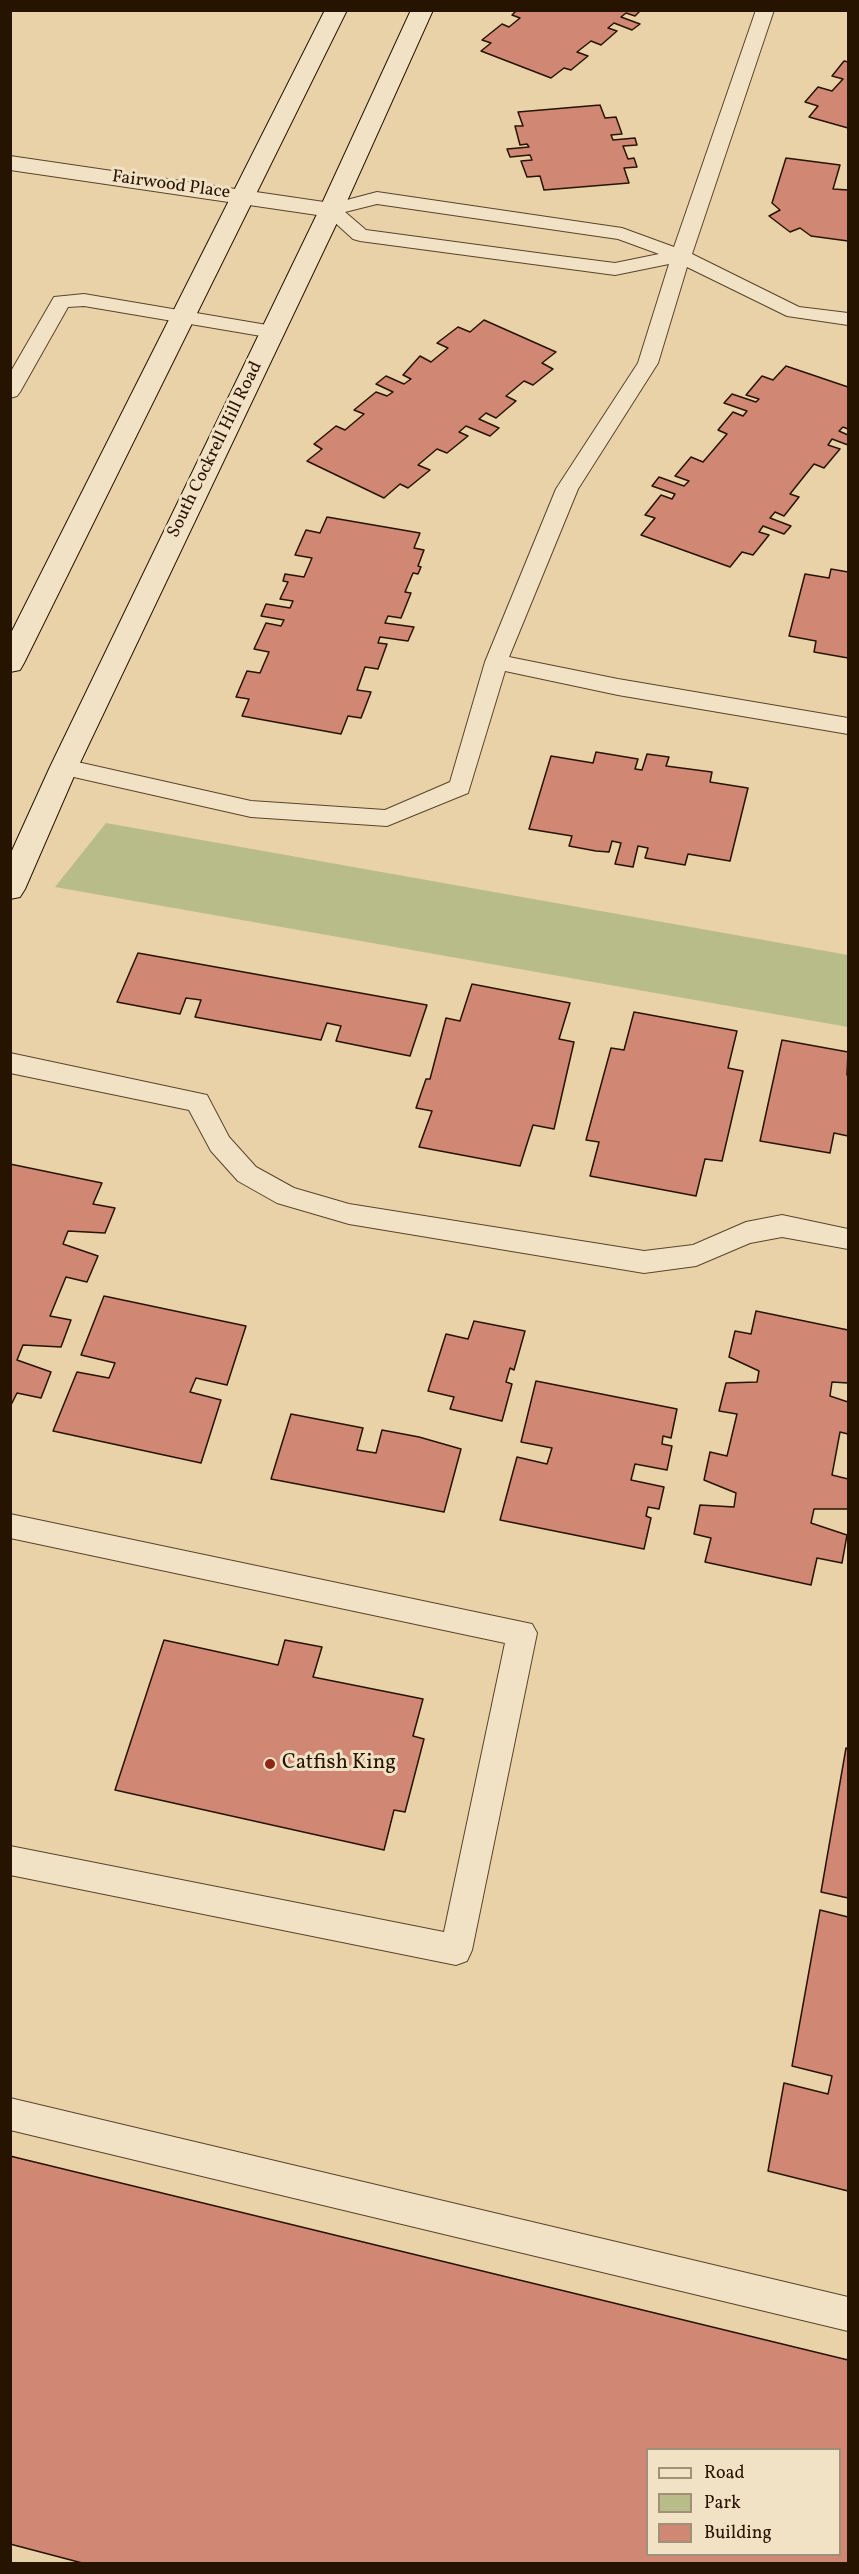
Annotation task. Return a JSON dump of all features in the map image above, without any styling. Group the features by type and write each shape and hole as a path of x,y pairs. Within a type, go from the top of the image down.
{"main road":[{"path":"10,663 336,10"},
{"name":"South Cockrell Hill Road","path":"10,889 64,767 331,210 422,10"},
{"name":"Fairwood Place","path":"10,163 331,210"}],"lane":[{"path":"64,767 251,809 387,818 460,787 496,662 567,489 648,363 681,256 765,10"},
{"path":"331,210 377,198 622,234 681,256 794,312 849,319"},
{"path":"331,210 360,235 552,261 615,269 681,256"},
{"path":"10,392 61,301 84,300 273,332"},
{"path":"496,662 618,687 849,726"},
{"path":"10,1064 198,1102 220,1144 247,1174 286,1196 349,1214 644,1263 696,1255 746,1233 782,1226 849,1239"},
{"path":"10,1526 522,1633 456,1950 10,1860"},
{"path":"10,2114 849,2314"}],"green space":[{"path":"106,823 848,955 848,1027 55,887"}],"building":[{"path":"517,10 641,10 635,16 626,13 621,17 640,24 632,30 614,23 608,28 617,31 601,45 591,41 577,52 588,56 571,70 564,68 551,78 481,51 491,43 482,40 502,24 509,27 520,18 512,15"},
{"path":"844,61 848,62 848,128 809,117 818,106 805,102 818,87 832,91 843,79 832,76"},
{"path":"600,105 605,118 616,117 622,134 611,135 613,140 635,138 637,145 623,146 628,159 634,158 637,167 624,168 629,183 544,190 540,176 527,177 521,161 532,160 530,155 510,157 507,149 529,147 527,144 520,145 515,126 523,126 518,112"},
{"path":"786,158 840,165 833,189 848,190 848,241 811,236 800,228 790,232 769,216 780,210 772,203"},
{"path":"484,320 556,352 542,363 553,369 533,385 524,381 506,396 516,401 496,418 486,413 479,419 499,428 490,436 466,426 459,432 468,436 447,453 437,449 418,465 430,470 408,488 400,484 384,498 307,461 322,449 314,444 336,426 345,430 364,414 354,410 376,392 387,396 393,392 376,384 386,376 404,384 411,379 403,375 420,356 431,362 448,348 437,343 458,327 470,332"},
{"path":"786,366 848,387 848,429 843,427 839,431 848,435 848,445 832,439 828,445 840,449 824,468 814,464 790,494 799,497 784,516 775,512 770,518 791,526 784,534 763,526 759,532 769,535 753,555 742,552 730,567 641,535 655,518 645,515 661,495 672,499 675,494 652,486 659,477 684,486 689,481 675,476 691,457 703,462 727,434 718,430 733,412 743,416 747,411 724,403 732,394 756,402 759,399 746,395 762,376 773,380"},
{"path":"327,517 420,533 414,548 424,550 418,566 421,567 418,574 413,573 405,592 411,593 401,618 388,616 385,623 414,627 408,641 380,637 378,643 387,644 378,669 365,667 357,690 371,692 361,718 348,716 341,734 242,716 249,699 236,697 247,671 260,673 269,652 254,649 266,623 281,626 284,620 261,616 266,604 290,608 293,601 280,599 288,582 283,581 285,574 304,577 312,558 295,555 306,530 320,533"},
{"path":"831,569 848,572 848,658 814,652 816,641 789,636 805,574 829,578"},
{"path":"596,752 638,759 635,769 642,770 647,754 669,757 666,766 712,772 710,782 748,788 730,861 688,854 685,865 645,858 648,848 638,846 633,867 615,864 621,843 612,841 609,852 596,851 569,846 572,836 529,829 551,756 593,763"},
{"path":"138,953 427,1005 410,1056 336,1041 341,1026 327,1023 321,1040 195,1017 201,1000 186,998 180,1014 117,1002"},
{"path":"472,984 570,1003 559,1039 574,1042 554,1129 533,1125 520,1166 419,1147 432,1111 416,1108 426,1079 430,1079 446,1018 460,1021"},
{"path":"634,1012 737,1031 728,1068 743,1071 722,1161 705,1159 696,1196 590,1176 599,1142 586,1140 611,1048 624,1050"},
{"path":"782,1040 848,1052 848,1136 834,1133 830,1153 760,1141"},
{"path":"10,1164 102,1183 93,1204 115,1208 105,1233 68,1231 63,1244 98,1256 87,1282 66,1277 50,1316 71,1320 61,1347 23,1345 17,1360 51,1372 41,1398 17,1393 10,1407"},
{"path":"104,1296 246,1326 227,1385 196,1378 190,1392 221,1400 201,1463 53,1431 77,1372 109,1378 115,1363 81,1355"},
{"path":"756,1311 848,1330 848,1383 832,1382 830,1396 848,1402 848,1434 840,1432 832,1475 848,1479 848,1509 814,1509 811,1523 847,1535 842,1563 817,1558 811,1585 705,1562 711,1538 694,1534 700,1505 734,1507 736,1493 704,1480 710,1452 727,1456 737,1414 719,1411 726,1383 757,1382 759,1371 729,1357 735,1331 751,1334"},
{"path":"474,1321 525,1331 514,1370 510,1368 506,1382 512,1384 502,1421 450,1409 454,1397 428,1391 446,1334 468,1339"},
{"path":"536,1381 677,1409 671,1438 663,1436 662,1444 672,1446 667,1470 635,1464 631,1480 664,1487 659,1509 648,1507 646,1516 651,1518 644,1549 500,1520 517,1457 547,1464 552,1448 521,1442"},
{"path":"291,1414 363,1428 357,1450 376,1453 382,1430 419,1437 461,1449 444,1512 271,1479"},
{"name":"Catfish King","path":"164,1640 278,1665 285,1640 322,1647 313,1677 423,1699 413,1736 424,1739 405,1812 394,1810 384,1850 115,1790"},
{"path":"846,1748 848,1749 848,1898 821,1892"},
{"path":"820,1910 848,1917 848,2191 768,2171 784,2083 828,2094 832,2076 792,2066"},
{"path":"10,2156 848,2360 848,2564 86,2564 10,2544"}],"place":[{"name":"Catfish King","path":"270,1764"}]}
